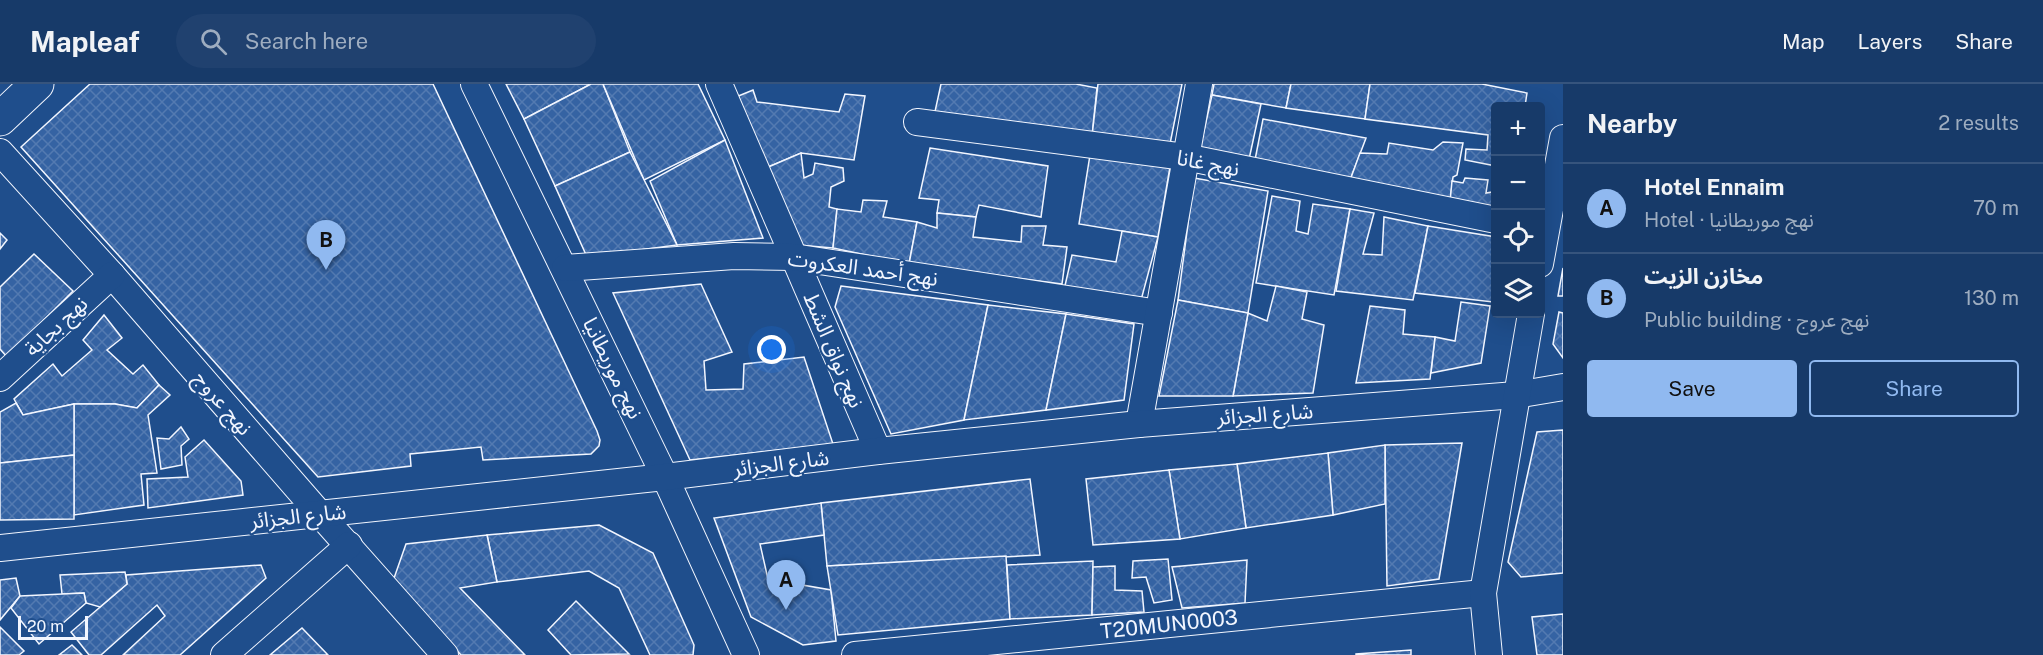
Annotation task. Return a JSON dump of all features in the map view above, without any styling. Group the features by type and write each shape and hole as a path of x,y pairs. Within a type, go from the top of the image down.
{"main road":[{"path":"0,118 37,84"}],"street":[{"name":"نهج موريطانيا","path":"474,84 665,477 746,655"},
{"name":"نهج نواق الشط","path":"719,84 878,452"},
{"path":"1139,424 1199,84"},
{"name":"نهج غانا","path":"917,122 1185,158 1491,219"},
{"path":"1545,225 1563,138"},
{"name":"نهج عروج","path":"0,152 112,275 446,655"},
{"name":"نهج أحمد العكروت","path":"565,268 734,256 793,257 1160,313"},
{"name":"نهج بجاية","path":"0,378 112,275"},
{"path":"1489,655 1483,593 1530,318"},
{"name":"شارع الجزائر","path":"0,548 1139,424 1516,394 1563,387"},
{"path":"224,655 349,545"},
{"name":"T20MUN0003","path":"855,655 1010,647 1483,593"}],"building":[{"path":"90,84 433,84 597,431 599,446 591,454 483,460 481,447 410,454 411,466 318,477 21,147"},
{"path":"506,84 591,84 524,119"},
{"path":"591,84 603,84 630,152 555,186 524,119"},
{"path":"603,84 698,84 725,140 644,180"},
{"path":"941,84 1076,84 1097,88 1092,136 934,116"},
{"path":"1098,84 1182,84 1170,144 1092,136"},
{"path":"1214,84 1291,84 1286,108 1212,95"},
{"path":"1291,84 1370,84 1365,119 1286,108"},
{"path":"1370,84 1482,84 1527,93 1526,102 1491,102 1491,165 1465,160 1466,149 1487,150 1488,135 1365,119"},
{"path":"753,90 757,102 839,112 845,94 865,96 854,160 801,153 766,168 736,97"},
{"path":"1212,95 1261,104 1248,164 1199,153"},
{"path":"1263,119 1366,138 1349,183 1254,165"},
{"path":"725,140 763,238 677,245 650,181"},
{"path":"1443,142 1463,143 1457,175 1453,177 1450,202 1349,183 1360,153 1387,154 1389,143 1433,150"},
{"path":"930,148 1048,166 1041,217 979,205 976,217 937,213 939,200 919,198"},
{"path":"630,152 677,245 587,257 555,186"},
{"path":"801,153 804,178 813,174 815,163 843,168 844,181 831,187 829,207 837,209 833,248 798,245 766,168"},
{"path":"1090,155 1170,167 1158,237 1079,224"},
{"path":"1194,178 1268,191 1248,313 1178,300"},
{"path":"1465,178 1488,180 1486,193 1491,192 1491,212 1450,202 1452,181 1463,183"},
{"path":"1272,196 1300,201 1296,231 1308,234 1313,204 1350,209 1334,295 1256,283"},
{"path":"863,200 887,201 883,217 917,222 909,264 833,248 837,209 861,212"},
{"path":"1350,209 1374,213 1363,254 1382,255 1384,217 1428,226 1413,300 1336,291"},
{"path":"937,213 976,217 973,237 1021,242 1022,226 1046,226 1043,245 1067,247 1062,284 909,264 917,222 937,228"},
{"path":"1428,226 1491,236 1491,302 1415,293"},
{"path":"1122,231 1158,237 1140,304 1064,290 1072,255 1116,262"},
{"path":"0,233 7,240 0,249"},
{"path":"34,254 73,291 7,357 0,349 0,287"},
{"path":"1563,268 1563,296 1558,296"},
{"path":"701,284 732,352 704,361 706,390 743,389 744,364 804,357 833,444 690,460 613,293"},
{"path":"841,286 988,305 964,420 891,434 835,307"},
{"path":"1276,286 1307,292 1302,319 1324,325 1313,393 1233,396 1248,313 1267,321"},
{"path":"1178,300 1248,313 1233,396 1159,396"},
{"path":"1461,302 1490,306 1481,363 1431,373 1435,337 1455,341"},
{"path":"988,305 1066,314 1046,410 964,420"},
{"path":"1370,306 1405,310 1403,334 1435,337 1430,379 1356,383"},
{"path":"1559,312 1563,313 1563,358 1553,344"},
{"path":"1066,314 1134,324 1124,400 1046,410"},
{"path":"104,315 122,338 107,350 133,374 143,365 159,385 137,408 115,404 74,404 23,415 14,399 53,364 62,376 92,350 83,340"},
{"path":"159,385 170,395 148,415 157,473 141,474 144,505 74,515 74,404 115,404 137,408"},
{"path":"16,403 23,415 74,404 74,455 0,463 0,412"},
{"path":"181,427 189,439 181,446 182,465 161,469 157,438 169,439"},
{"path":"1563,430 1563,573 1521,577 1508,562 1537,432"},
{"path":"204,440 241,481 243,495 148,508 147,479 188,477 185,457"},
{"path":"1462,443 1439,579 1387,586 1385,445"},
{"path":"1385,445 1385,504 1333,515 1328,453"},
{"path":"1328,453 1333,515 1246,528 1237,464"},
{"path":"74,455 74,519 0,520 0,463"},
{"path":"1237,464 1246,528 1180,539 1169,470"},
{"path":"1169,470 1180,539 1093,545 1086,479"},
{"path":"1030,479 1040,555 827,566 821,503"},
{"path":"821,503 824,535 760,544 768,579 831,590 836,641 803,645 751,617 714,518"},
{"path":"599,525 653,553 694,645 693,655 650,655 619,588 589,571 497,582 487,535"},
{"path":"487,535 497,582 460,588 525,655 461,655 393,581 406,544"},
{"path":"1006,556 1010,619 838,635 827,566"},
{"path":"1168,559 1172,600 1154,603 1146,577 1132,578 1133,561"},
{"path":"1247,560 1245,603 1182,608 1172,567"},
{"path":"1093,561 1092,615 1010,619 1007,565"},
{"path":"261,565 266,578 180,655 123,655 165,616 157,605 101,655 89,655 71,632 127,584 126,575"},
{"path":"1115,566 1115,590 1142,591 1144,612 1092,615 1093,567"},
{"path":"125,572 127,584 100,607 86,603 84,593 62,594 60,575"},
{"path":"16,578 20,596 0,620 0,580"},
{"path":"84,593 86,603 39,644 11,608 20,596"},
{"path":"576,601 629,654 571,655 548,630"},
{"path":"1563,614 1563,655 1537,655 1532,617"},
{"path":"0,627 24,651 19,655 0,655"},
{"path":"302,628 328,655 270,655"},
{"path":"72,645 82,655 59,655"},
{"path":"1411,650 1411,655 1356,655 1356,654"}],"place":[{"name":"مخازن الزيت","path":"326,270"},
{"name":"Hotel Ennaim","path":"786,610"}]}
